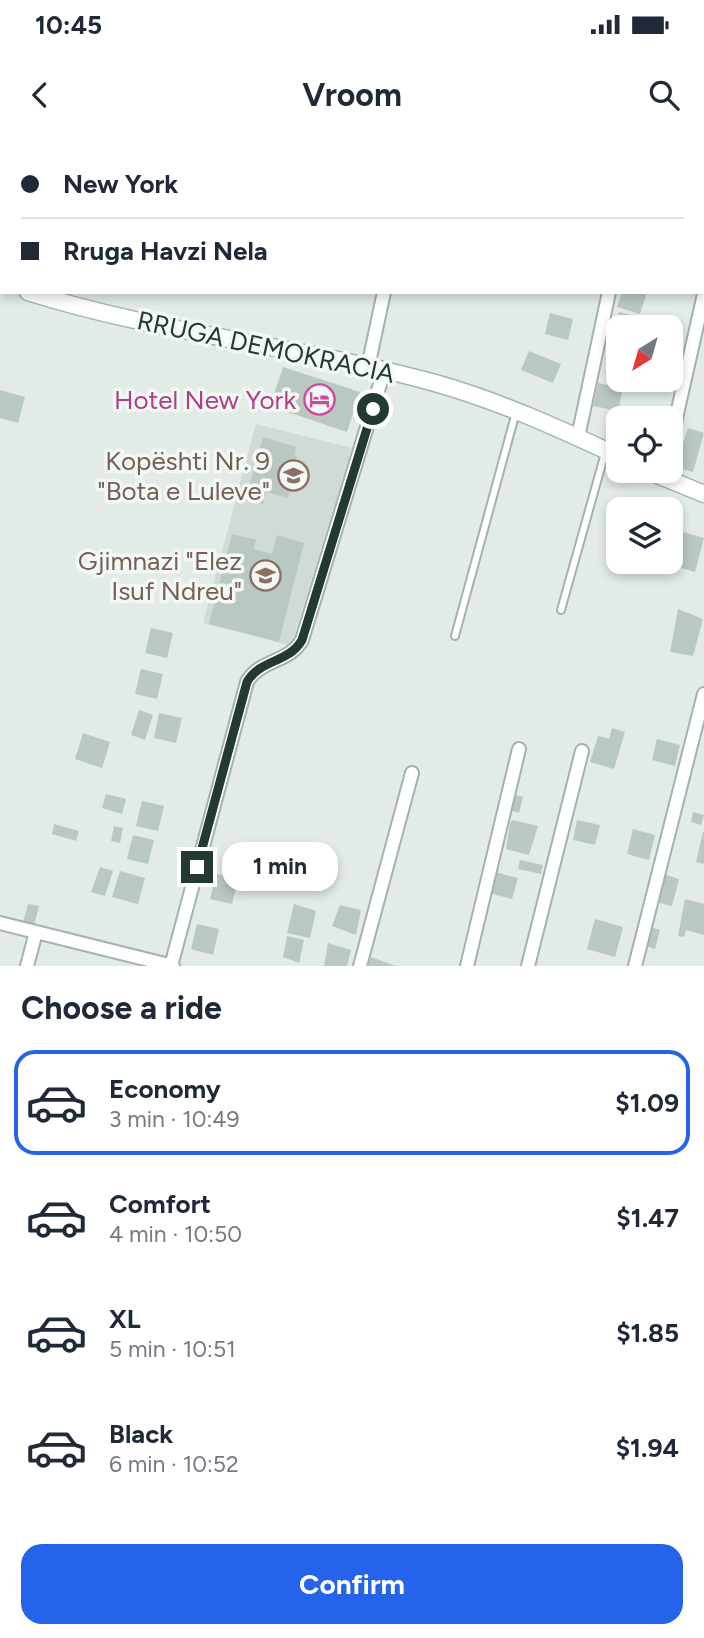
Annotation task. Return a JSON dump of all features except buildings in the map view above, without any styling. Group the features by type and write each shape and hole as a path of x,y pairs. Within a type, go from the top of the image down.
{"main road":[{"name":"RRUGA DEMOKRACIA","path":"35,294 105,314 376,369 517,410 606,451"},
{"path":"680,483 704,494"}],"street":[{"path":"0,923 172,966 242,694 251,674 259,667 288,656 302,640 376,369 384,294"},
{"path":"578,437 609,294"},
{"path":"679,406 704,294"},
{"path":"635,966 704,694"},
{"path":"467,966 519,750"},
{"path":"528,966 582,751"},
{"path":"360,966 412,773"},
{"path":"27,966 36,932"}],"lane":[{"path":"455,636 517,410"},
{"path":"561,610 606,472"}],"shaded area":[{"path":"256,424 352,448 291,646 203,623"}],"place":[{"name":"Hotel New York","path":"319,400"},
{"name":"Kopështi Nr. 9 \"Bota e Luleve\"","path":"293,476"},
{"name":"Gjimnazi \"Elez Isuf Ndreu\"","path":"265,576"}],"route":[{"path":"197,867 242,694 251,674 259,667 288,656 297,649 302,640 324,577 373,409"}]}
